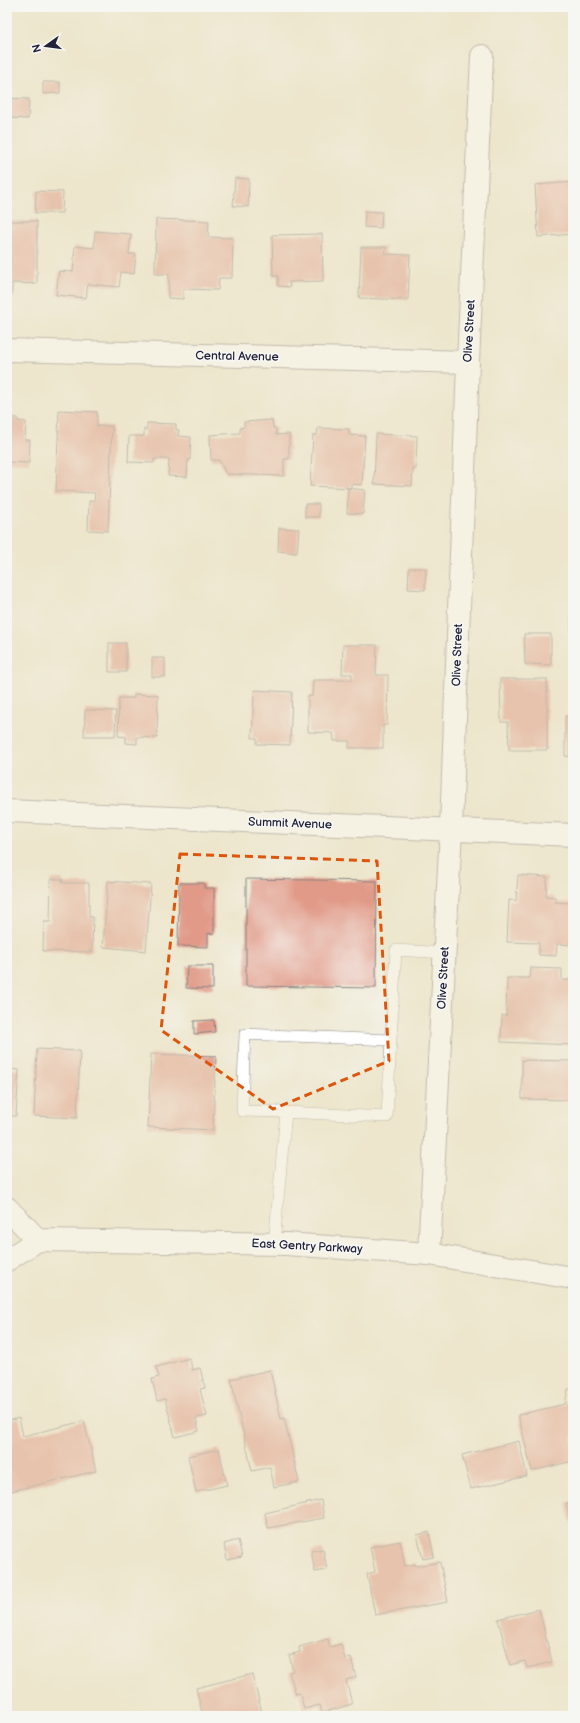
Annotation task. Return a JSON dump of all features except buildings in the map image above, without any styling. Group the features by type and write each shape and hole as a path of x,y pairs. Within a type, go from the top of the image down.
{"street":[{"name":"Olive Street","path":"429,1254 451,829 468,362 482,56"},
{"name":"Central Avenue","path":"7,350 468,362"},
{"name":"Summit Avenue","path":"7,812 573,835"},
{"path":"7,1208 38,1240 7,1260"},
{"name":"East Gentry Parkway","path":"38,1240 274,1244 429,1254 573,1278"}],"lane":[{"path":"391,1040 245,1034 242,1111 387,1117 396,950 445,953"},
{"path":"274,1244 286,1112"}],"highlighted area":[{"path":"180,854 377,861 389,1061 273,1109 161,1030"}]}
